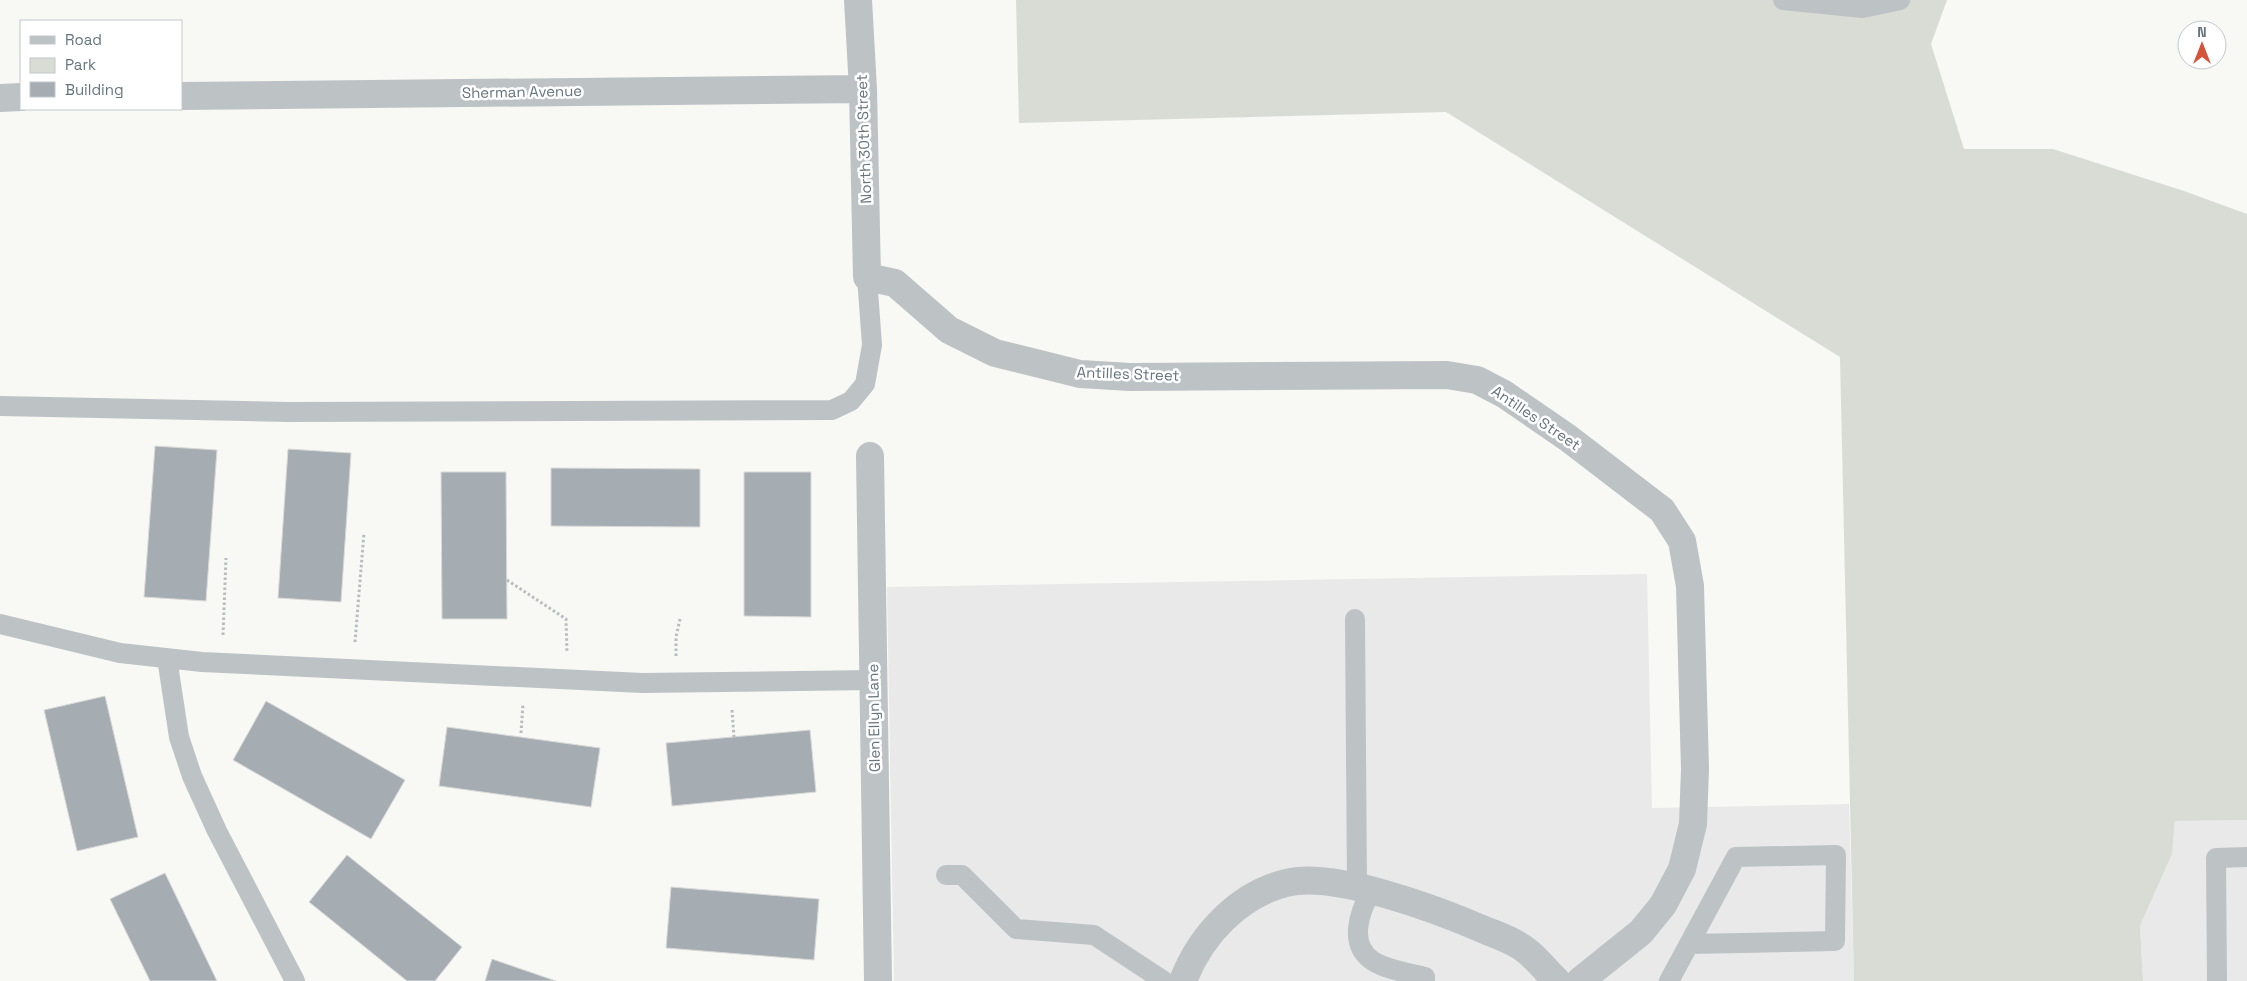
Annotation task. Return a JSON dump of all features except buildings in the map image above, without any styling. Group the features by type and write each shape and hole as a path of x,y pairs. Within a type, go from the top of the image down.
{"street":[{"name":"North 30th Street","path":"858,0 863,89 867,277"},
{"name":"Sherman Avenue","path":"182,96 863,89"},
{"path":"0,98 20,97"},
{"name":"Antilles Street","path":"867,277 895,283 912,300 949,330 995,353 1080,374 1130,377 1447,375 1477,380 1504,394 1568,438 1662,510 1682,541 1690,586 1695,769 1693,824 1682,868 1664,905 1641,932 1580,981"},
{"name":"Glen Ellyn Lane","path":"870,456 878,981"},
{"path":"1182,981 1189,964 1218,924 1252,895 1287,882 1330,881 1409,901 1459,919 1519,945 1557,981"}],"lane":[{"path":"1783,0 1863,8 1900,0"},
{"path":"0,406 288,412 832,410 851,401 865,384 872,345 867,277"},
{"path":"1355,619 1364,890 1357,924 1360,946 1372,961 1425,977 1425,981"},
{"path":"0,624 120,653 222,664 567,680 676,682 873,680"},
{"path":"167,658 179,737 192,776 217,831 295,981"},
{"path":"1669,981 1736,857 1836,855 1835,941 1689,944"},
{"path":"2217,981 2216,858 2247,857"},
{"path":"946,875 962,875 1016,929 1094,935 1164,981"}],"path":[{"path":"352,671 364,533"},
{"path":"222,664 226,558"},
{"path":"507,580 566,619 567,680"},
{"path":"676,682 676,637 680,619"}],"shaded area":[{"path":"1647,574 1652,808 1849,804 1854,981 894,981 887,587"},
{"path":"2247,820 2247,981 2143,981 2140,926 2172,854 2175,821"}],"green space":[{"path":"1016,0 1947,0 1931,44 1964,149 2053,149 2184,191 2247,214 2247,820 2175,821 2172,854 2140,926 2143,981 1854,981 1840,357 1446,112 1019,123"}]}
